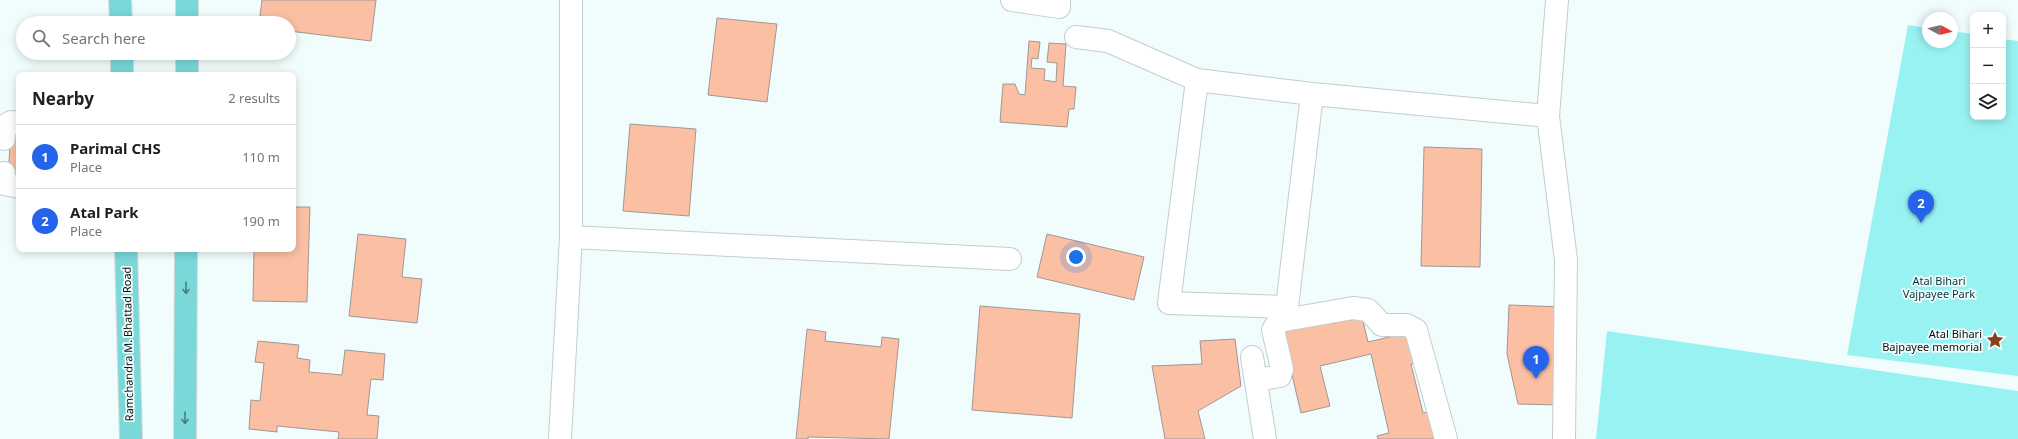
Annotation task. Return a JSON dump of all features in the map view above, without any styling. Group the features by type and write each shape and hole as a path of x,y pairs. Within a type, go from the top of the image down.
{"main road":[{"path":"120,0 121,16"},
{"path":"187,0 187,16"},
{"path":"122,60 122,72"},
{"path":"187,60 187,72"},
{"name":"Ramchandra M. Bhattad Road","path":"126,252 131,439"},
{"path":"185,439 186,252"}],"street":[{"path":"560,439 571,237 571,0"},
{"path":"1012,0 1059,7 1059,0"},
{"path":"1557,0 1548,116 1566,260 1564,439"},
{"path":"1076,37 1108,41 1197,80 1312,94 1548,116"},
{"path":"1197,80 1169,303 1287,307 1312,94"},
{"path":"4,139 5,126 11,122 16,123"},
{"path":"571,237 1010,259"},
{"path":"1256,380 1280,376 1282,369 1273,330 1280,321 1353,308 1368,310 1382,325 1408,325 1416,330 1446,439"},
{"path":"1252,357 1265,439"}],"green space":[{"name":"Atal Bihari Vajpayee Park","path":"1908,25 1922,27 1922,48 1958,48 1958,32 1970,34 1970,120 2006,120 2006,39 2018,41 2018,376 1847,355"},
{"path":"1607,331 2018,391 2018,439 1596,439"}],"building":[{"path":"262,0 376,0 371,41 296,32 296,16 260,16"},
{"path":"717,18 777,24 767,102 708,95"},
{"path":"1029,41 1040,42 1038,59 1032,58 1031,68 1045,69 1044,80 1056,82 1057,63 1047,62 1049,43 1066,44 1063,86 1076,87 1074,109 1069,109 1067,127 1000,122 1003,84 1015,84 1019,94 1025,95"},
{"path":"630,124 696,129 689,216 623,211"},
{"path":"11,127 16,128 16,181 8,180"},
{"path":"1424,147 1482,149 1480,267 1421,266"},
{"path":"296,207 310,207 307,302 253,301 254,252 296,252"},
{"path":"358,234 406,239 402,277 422,279 417,323 349,316"},
{"path":"1047,234 1144,257 1134,300 1037,277"},
{"path":"1509,305 1563,307 1558,405 1518,404 1507,354"},
{"path":"980,306 1080,314 1072,418 972,410"},
{"path":"1329,317 1330,324 1362,317 1368,342 1411,332 1418,363 1411,364 1423,413 1436,410 1442,439 1378,439 1377,436 1389,433 1371,354 1320,366 1330,406 1301,413 1281,328"},
{"path":"807,329 826,332 825,341 881,347 882,337 899,339 889,439 808,437 808,439 796,439"},
{"path":"1235,339 1241,386 1198,411 1205,439 1165,439 1152,366 1202,364 1200,341"},
{"path":"258,341 299,345 297,358 310,360 309,372 342,375 345,350 385,354 383,380 371,379 367,415 379,416 377,439 338,439 339,432 277,426 277,432 249,429 251,400 260,401 264,363 255,362"}],"place":[{"name":"Atal Park","path":"1921,223"},
{"name":"Atal Bihari Bajpayee memorial","path":"1995,340"},
{"name":"Parimal CHS","path":"1536,379"}]}
